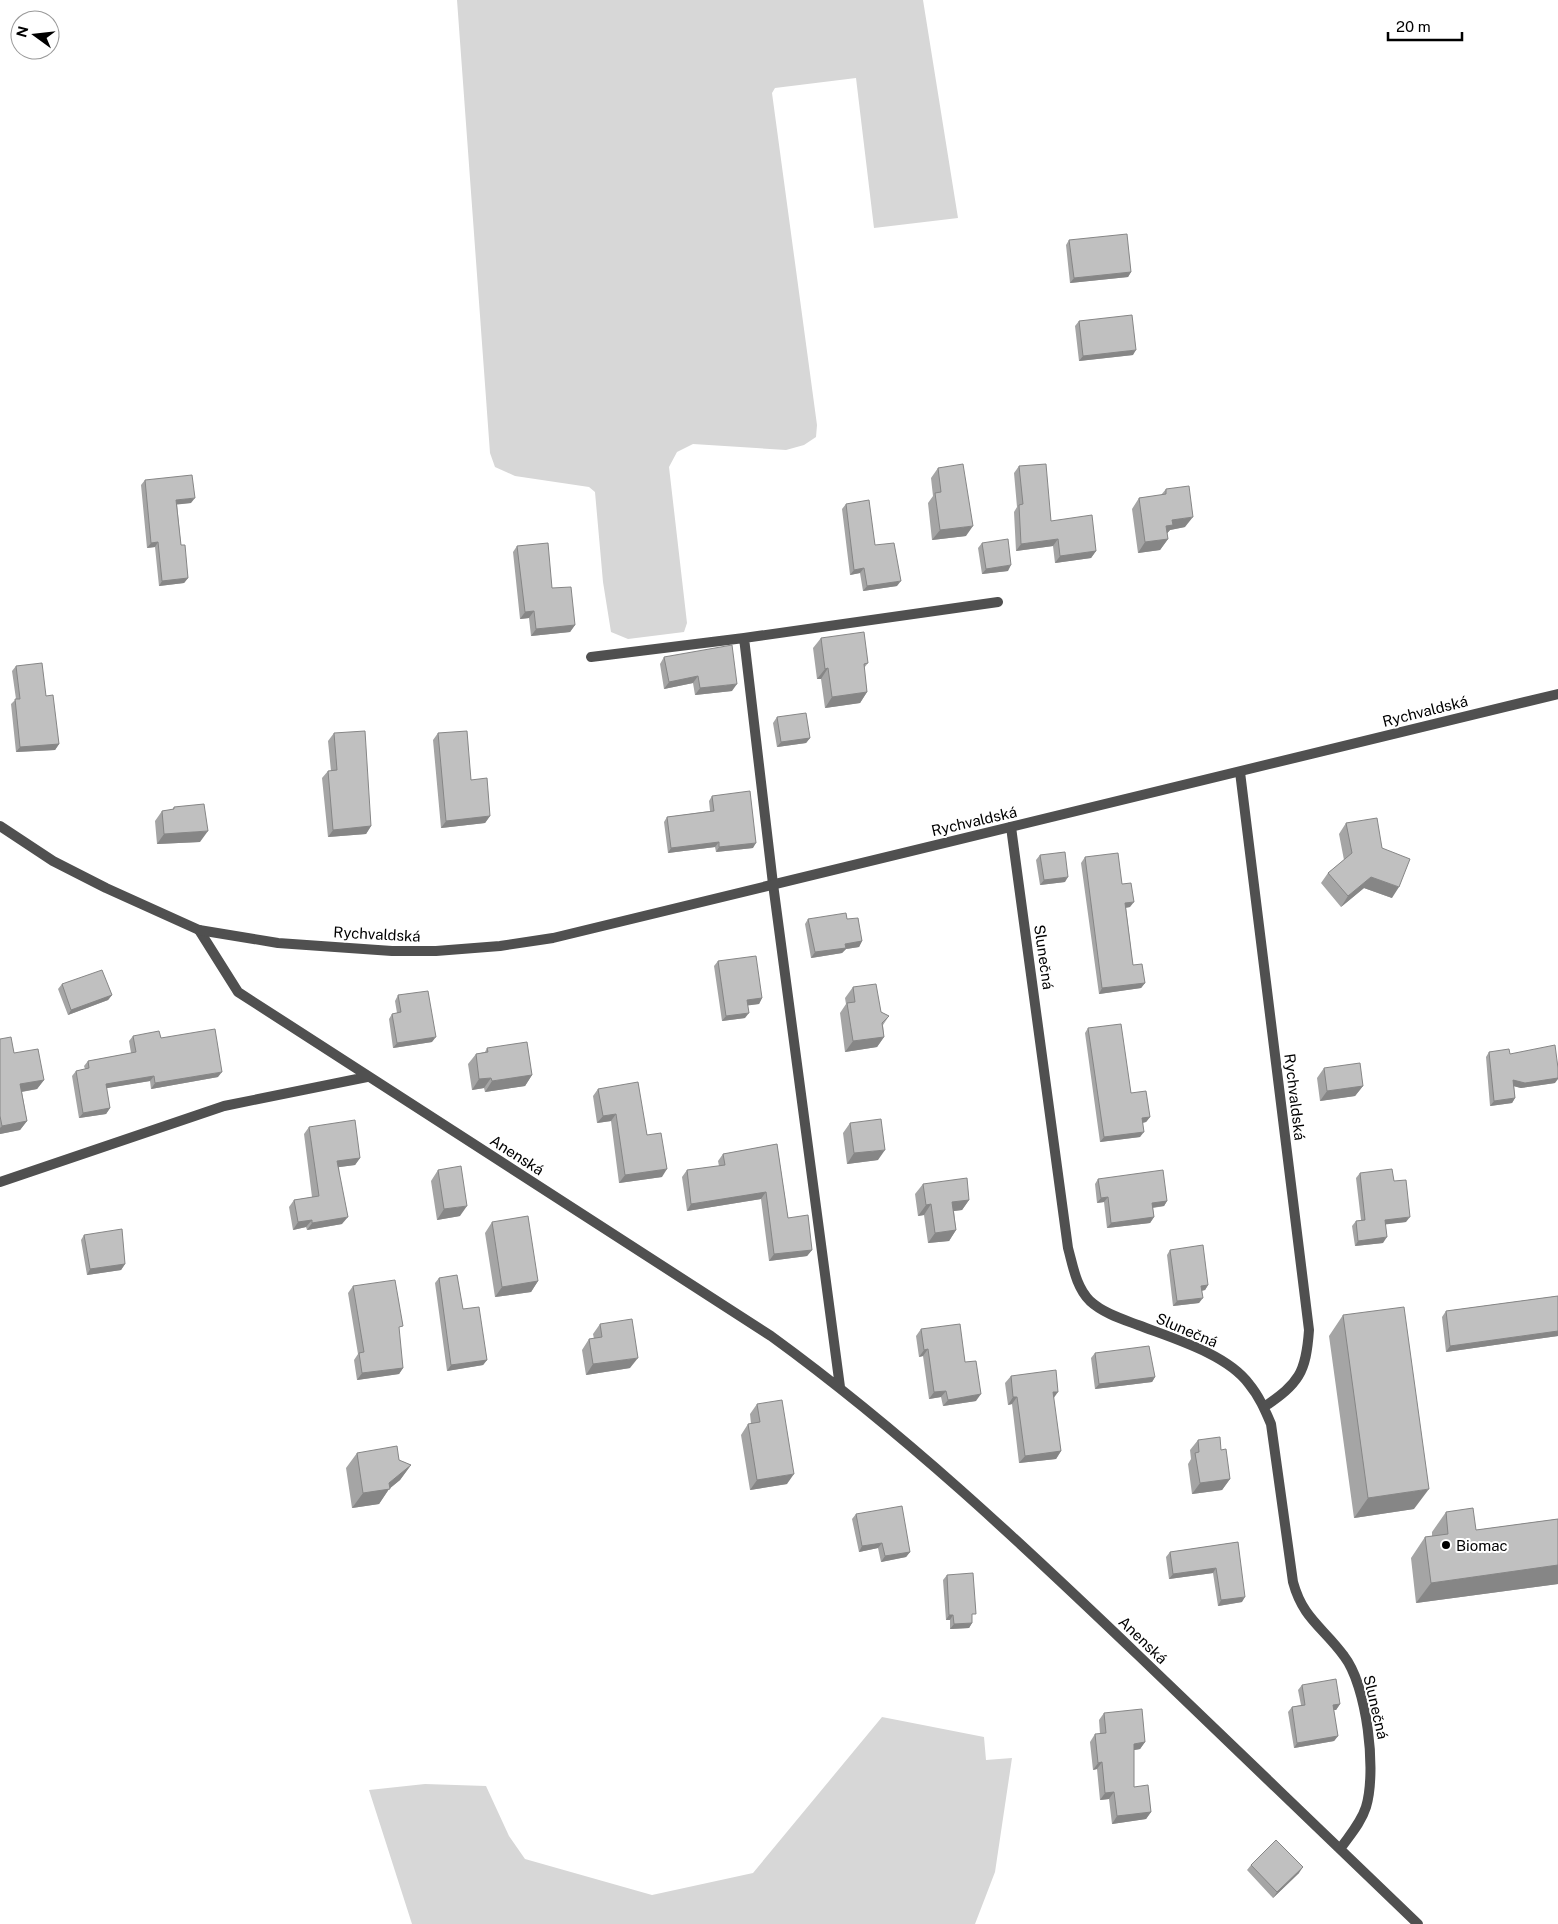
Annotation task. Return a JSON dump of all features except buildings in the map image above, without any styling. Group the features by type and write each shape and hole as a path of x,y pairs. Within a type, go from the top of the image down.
{"street":[{"path":"591,657 744,638 998,602"},
{"path":"744,638 773,884 840,1387"},
{"name":"Rychvaldská","path":"0,826 53,861 106,888 199,930 278,943 436,951 500,946 552,938 1558,694"},
{"name":"Rychvaldská","path":"1240,772 1309,1330 1307,1357 1298,1378 1284,1393 1264,1407"},
{"name":"Slunečná","path":"1011,827 1068,1248 1075,1277 1090,1301 1114,1316 1193,1346 1230,1366 1248,1382 1264,1407 1270,1424 1293,1582 1298,1599 1306,1614 1345,1656 1357,1680 1368,1737 1372,1780 1366,1808 1357,1826 1340,1849"},
{"name":"Anenská","path":"199,930 238,992 771,1336 840,1387 939,1470 1018,1541 1418,1924"},
{"path":"0,1182 224,1106 368,1077"}],"shaded area":[{"path":"457,0 923,0 958,218 874,228 856,78 775,88 772,93 817,425 816,437 804,445 786,450 693,444 677,452 669,467 687,623 684,632 628,639 611,632 603,582 595,492 589,487 515,476 495,467 490,453"},
{"path":"882,1717 984,1737 986,1760 1012,1758 995,1872 975,1924 412,1924 369,1790 425,1784 486,1786 509,1836 525,1859 652,1895 753,1873"}],"place":[{"name":"Biomac","path":"1446,1545"}]}
